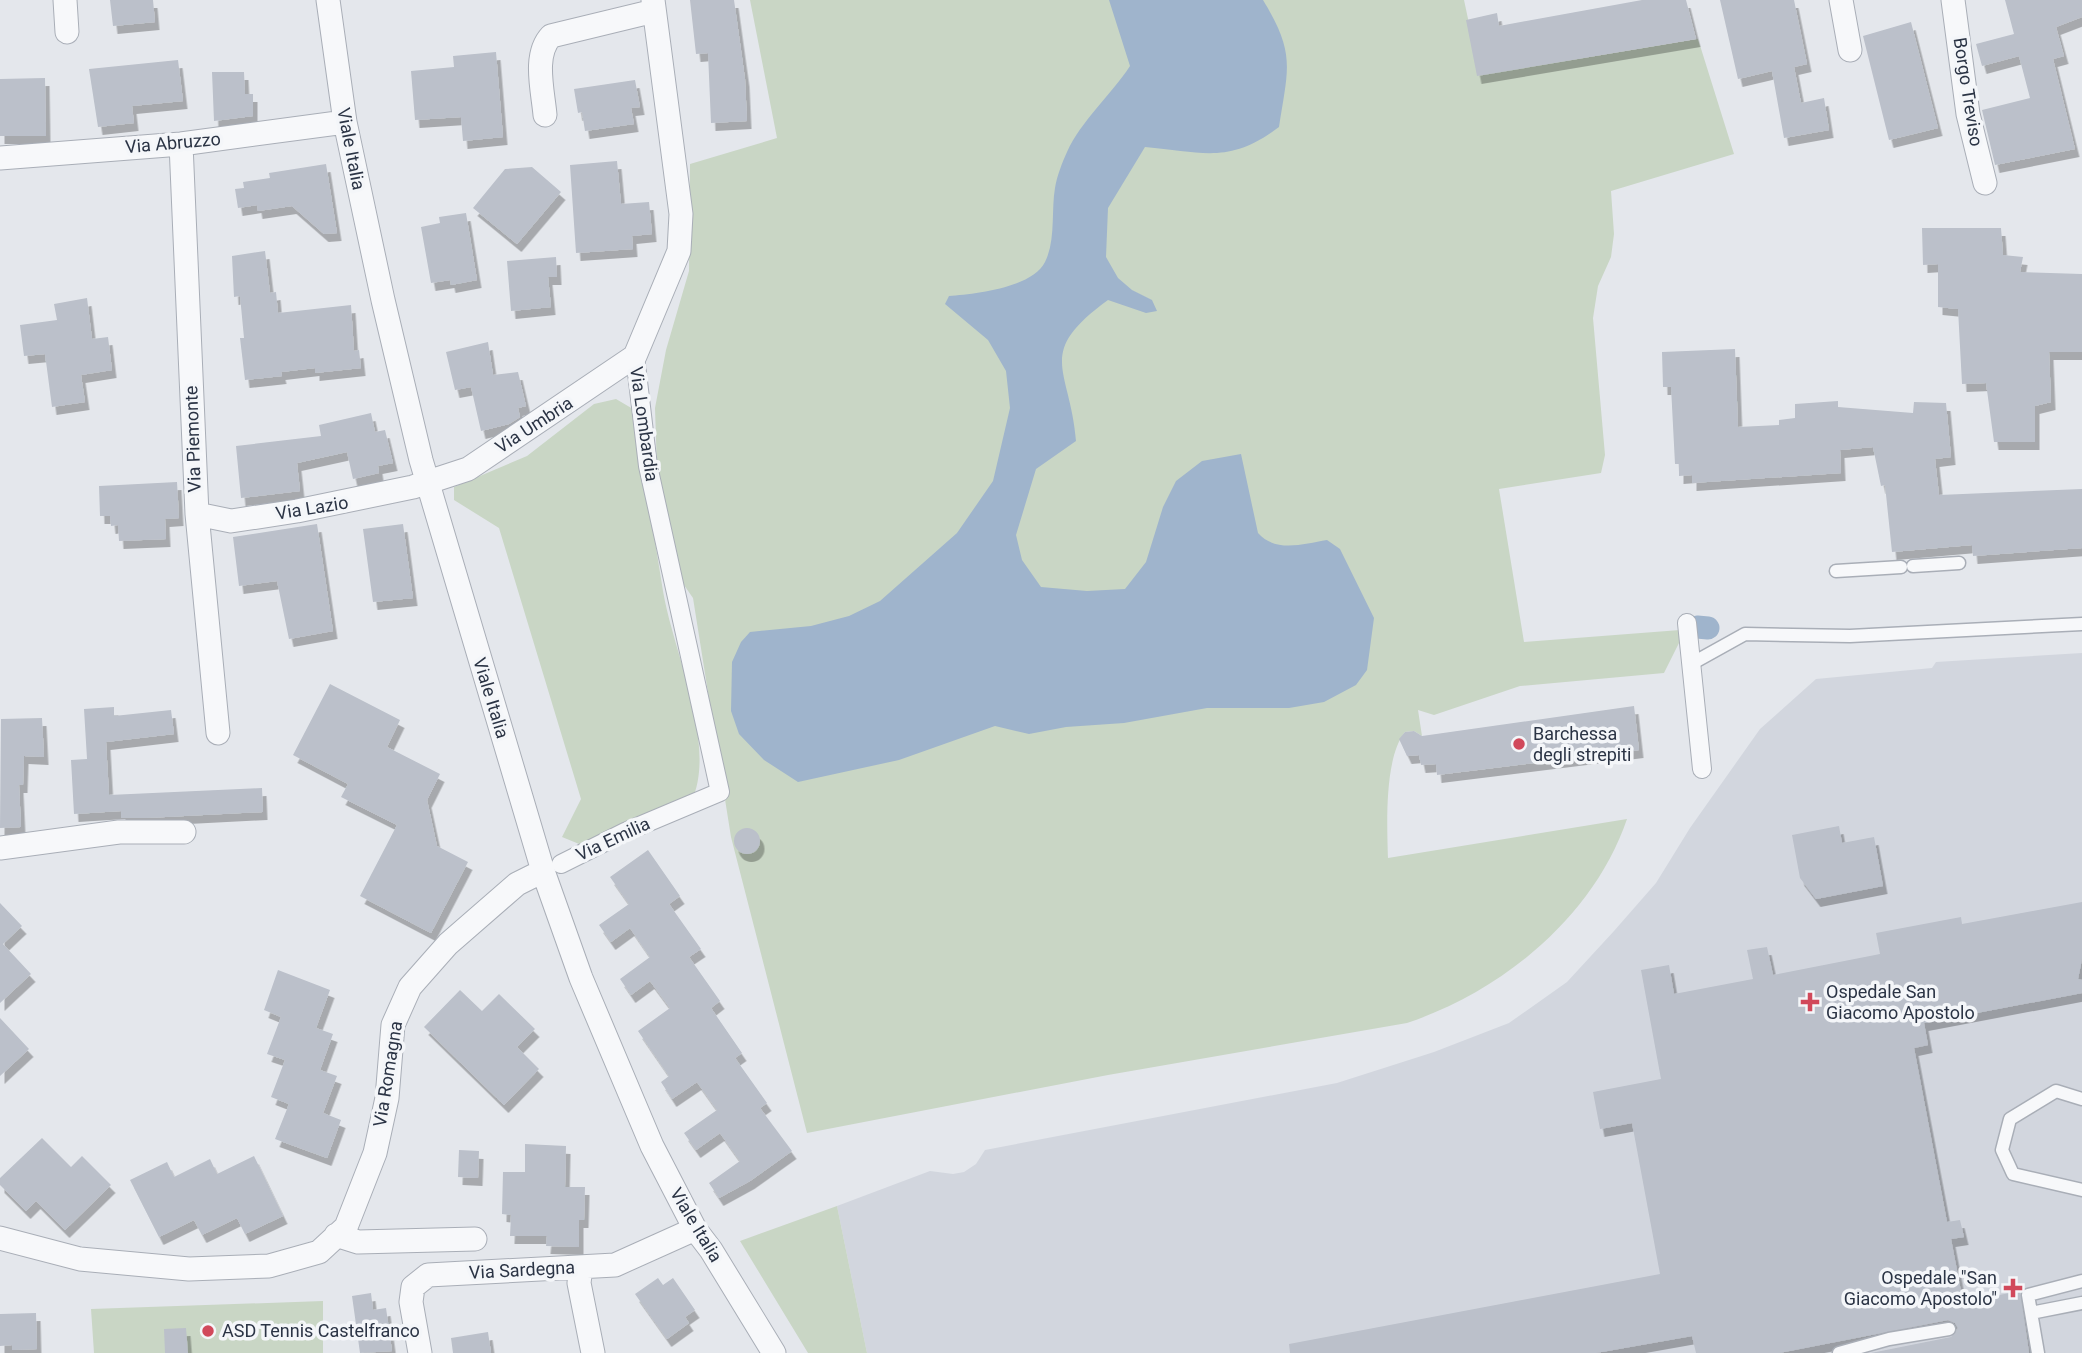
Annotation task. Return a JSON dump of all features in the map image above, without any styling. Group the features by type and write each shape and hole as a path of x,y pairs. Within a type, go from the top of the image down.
{"street":[{"path":"65,0 67,32"},
{"name":"Viale Italia","path":"328,0 345,122 383,300 426,481 621,1078 695,1229 711,1250 774,1353"},
{"path":"1841,0 1850,50"},
{"name":"Borgo Treviso","path":"1953,0 1968,114 1985,183"},
{"path":"545,115 541,58 545,43 551,36 653,6"},
{"name":"Via Lombardia","path":"653,6 681,214 678,251 635,356 648,466 720,792 666,814"},
{"name":"Via Abruzzo","path":"0,158 180,144 345,122"},
{"name":"Via Piemonte","path":"180,144 197,514 218,733"},
{"name":"Via Umbria","path":"426,481 468,469 635,356"},
{"name":"Via Lazio","path":"197,514 231,521 366,499 426,481"},
{"path":"1687,623 1702,769"},
{"name":"Via Emilia","path":"552,868 666,814"},
{"path":"0,848 119,832 184,832"},
{"name":"Via Romagna","path":"0,1238 80,1259 189,1269 269,1266 319,1252 346,1227 375,1153 387,1098 393,1024 410,987 448,944 517,884 552,868"},
{"name":"Via Sardegna","path":"419,1353 411,1302 413,1287 428,1275 615,1265 695,1229"},
{"path":"337,1235 358,1242 475,1239"},
{"path":"581,1267 579,1283 593,1353"}],"lane":[{"path":"1836,570 1959,563"},
{"path":"1691,664 1745,634 1850,636 2082,624"},
{"path":"2082,1099 2056,1091 2010,1119 2002,1150 2013,1174 2082,1190"},
{"path":"2038,1353 2028,1295 2082,1282"},
{"path":"2036,1312 2082,1303"},
{"path":"1839,1353 1878,1342 1950,1329"}],"shaded area":[{"name":"Ospedale San Giacomo Apostolo","path":"2082,653 2082,1353 867,1353 837,1206 930,1171 953,1174 964,1172 976,1164 985,1150 1337,1083 1434,1052 1509,1023 1567,982 1614,931 1656,883 1690,828 1760,729 1816,679 1932,668 1936,662"}],"green space":[{"path":"750,0 1464,0 1480,75 1698,39 1734,154 1611,191 1614,234 1611,257 1598,286 1593,318 1605,455 1601,473 1499,489 1524,642 1680,630 1681,639 1664,673 1520,686 1434,715 1418,710 1422,736 1414,731 1405,732 1393,758 1390,775 1387,810 1388,858 1627,819 1612,854 1592,887 1568,918 1541,945 1510,970 1477,991 1443,1009 1407,1023 1108,1075 807,1133 731,837 693,598 677,575 657,470 655,408 666,350 689,271 690,164 777,138"},
{"path":"616,399 633,409 639,432 663,591 696,725 698,777 692,800 584,846 562,837 581,799 499,528 454,500 454,487 527,456 594,404"},
{"path":"837,1206 867,1353 808,1353 740,1241"},
{"name":"ASD Tennis Castelfranco","path":"323,1301 323,1353 94,1353 91,1309"}],"water":[{"path":"1109,0 1263,0 1281,34 1285,48 1285,90 1279,127 1245,147 1200,153 1145,147 1108,208 1106,257 1118,278 1132,290 1152,300 1157,311 1146,313 1108,300 1071,334 1064,349 1062,363 1076,441 1036,469 1016,535 1022,560 1041,587 1087,591 1125,589 1146,562 1163,507 1176,481 1202,461 1241,454 1258,533 1281,545 1327,540 1340,549 1374,618 1367,670 1356,685 1324,702 1289,708 1207,708 1124,723 1066,727 1029,734 995,726 899,760 798,782 764,760 739,734 731,711 732,662 741,642 750,632 811,626 849,616 880,601 957,533 993,481 1010,408 1006,371 988,340 945,304 949,296 1016,284 1038,271 1045,262 1052,235 1055,188 1065,156 1080,130 1130,66"}],"building":[{"path":"110,0 153,0 155,22 113,26"},
{"path":"690,0 734,0 745,79 747,121 711,123 708,53 696,54"},
{"path":"1642,0 1686,0 1696,39 1477,76 1466,20 1497,13 1499,26"},
{"path":"1720,0 1794,0 1807,64 1794,67 1801,103 1824,98 1829,130 1784,138 1772,71 1738,79"},
{"path":"2005,0 2082,0 2082,17 2056,27 2064,56 2053,59 2075,149 1995,165 1982,110 2030,98 2019,56 1982,66 1976,44 2014,34"},
{"path":"1911,22 1938,128 1889,140 1863,36"},
{"path":"496,52 503,137 463,141 461,117 415,120 411,71 454,67 453,56"},
{"path":"178,60 183,101 132,106 134,123 98,127 89,69"},
{"path":"212,72 244,72 245,94 253,94 253,116 214,121"},
{"path":"45,78 46,136 0,136 0,79"},
{"path":"635,80 640,107 631,108 634,124 585,131 582,112 578,113 574,89"},
{"path":"617,161 621,204 649,202 652,234 632,236 633,249 576,253 570,165"},
{"path":"326,164 337,233 324,234 292,206 258,211 257,205 238,208 235,189 244,188 243,182 270,178 269,173"},
{"path":"532,167 561,192 517,244 473,208 505,169"},
{"path":"466,213 477,280 451,285 450,280 431,283 421,227 440,223 439,217"},
{"path":"1922,228 2001,228 2003,255 2023,257 2020,272 2082,274 2082,352 2049,352 2051,402 2035,406 2035,442 1994,442 1986,383 1962,384 1958,309 1938,307 1938,264 1923,265"},
{"path":"265,251 270,293 276,292 278,313 351,305 354,351 359,350 361,368 315,373 315,368 281,372 282,376 245,380 240,338 244,338 240,296 234,297 232,256"},
{"path":"556,257 557,277 548,277 551,307 511,311 507,261"},
{"path":"87,298 92,339 108,337 112,370 81,375 85,402 52,407 45,354 24,356 20,325 57,320 54,304"},
{"path":"488,342 493,375 518,372 526,406 518,408 520,417 509,424 481,431 471,387 455,390 446,352"},
{"path":"1735,349 1738,427 1779,425 1779,420 1795,418 1795,404 1838,401 1838,407 1913,413 1914,402 1946,403 1951,457 1935,459 1939,495 2082,489 2082,548 1973,556 1972,545 1892,552 1885,485 1881,486 1873,447 1840,450 1841,473 1692,483 1692,475 1679,476 1679,464 1675,464 1671,387 1663,387 1662,352"},
{"path":"371,413 375,432 385,430 393,463 378,466 379,473 353,479 347,452 297,463 300,491 241,498 236,446 321,436 319,425"},
{"path":"177,482 179,518 165,519 166,539 119,541 118,525 111,526 110,516 100,516 99,486"},
{"path":"317,524 333,631 289,639 277,581 239,586 233,537"},
{"path":"403,524 413,598 373,602 363,529"},
{"path":"330,684 400,720 387,747 440,774 427,800 437,846 468,862 431,933 360,896 397,825 341,797 348,784 293,755"},
{"name":"Barchessa degli strepiti","path":"1634,706 1639,750 1437,775 1436,764 1421,765 1419,755 1407,756 1399,739 1405,732 1414,731 1422,736"},
{"path":"114,707 114,716 171,710 174,734 106,742 109,795 262,788 263,812 146,818 121,818 121,811 74,814 71,760 87,759 84,709"},
{"path":"42,718 44,757 24,756 23,785 19,785 21,827 0,828 1,719"},
{"path":"1839,826 1842,843 1874,837 1883,886 1816,899 1800,878 1792,835"},
{"path":"747,828 756,832 760,841 756,850 747,854 738,850 734,841 738,832"},
{"path":"648,850 680,896 669,904 701,949 689,957 720,1001 711,1008 742,1053 735,1058 767,1103 760,1108 792,1151 750,1181 719,1198 709,1183 740,1161 720,1133 696,1150 684,1133 717,1110 697,1082 672,1099 661,1082 669,1076 638,1031 670,1008 650,981 631,995 620,979 650,957 630,928 611,942 599,925 629,904 610,877"},
{"path":"2082,902 2082,959 2078,979 2082,980 2082,993 1924,1023 1928,1045 1914,1048 1947,1222 1960,1220 1964,1237 1951,1239 1963,1302 2020,1291 2029,1353 1871,1353 1951,1337 1958,1328 1948,1320 1779,1353 1696,1353 1692,1336 1596,1353 1290,1353 1289,1344 1660,1274 1632,1123 1600,1129 1593,1092 1661,1079 1641,970 1669,965 1674,994 1753,979 1747,950 1767,947 1773,975 1880,954 1876,933 1961,917 1962,924"},
{"path":"0,903 22,926 3,944 31,974 0,1003"},
{"path":"278,970 330,990 316,1028 333,1034 320,1070 337,1076 323,1113 341,1120 327,1158 275,1139 289,1104 271,1097 285,1060 267,1054 281,1017 264,1010"},
{"path":"460,990 482,1011 499,994 535,1029 517,1047 539,1069 504,1105 424,1027"},
{"path":"0,1018 29,1049 0,1076"},
{"path":"42,1138 71,1167 82,1156 111,1185 65,1230 36,1201 26,1211 0,1185 0,1178"},
{"path":"525,1144 566,1146 565,1187 585,1187 584,1220 579,1220 579,1247 546,1246 547,1236 510,1236 511,1215 502,1214 503,1172 525,1172"},
{"path":"459,1150 479,1151 478,1178 458,1177"},
{"path":"254,1156 283,1216 245,1234 237,1218 202,1235 194,1220 159,1237 130,1180 167,1162 174,1177 210,1159 217,1174"},
{"path":"658,1278 663,1285 673,1278 695,1310 685,1317 689,1323 667,1339 635,1294"},
{"path":"371,1293 373,1310 386,1308 392,1351 360,1353 352,1296"},
{"path":"36,1313 37,1349 12,1350 12,1345 0,1346 0,1314"},
{"path":"186,1328 188,1353 165,1353 164,1329"},
{"path":"488,1332 491,1353 453,1353 451,1338"}],"waterway":[{"path":"1697,627 1708,628"}],"place":[{"name":"Barchessa degli strepiti","path":"1519,744"},
{"name":"Ospedale San Giacomo Apostolo","path":"1810,1002"},
{"name":"Ospedale \"San Giacomo Apostolo\"","path":"2013,1288"},
{"name":"ASD Tennis Castelfranco","path":"208,1331"}]}
